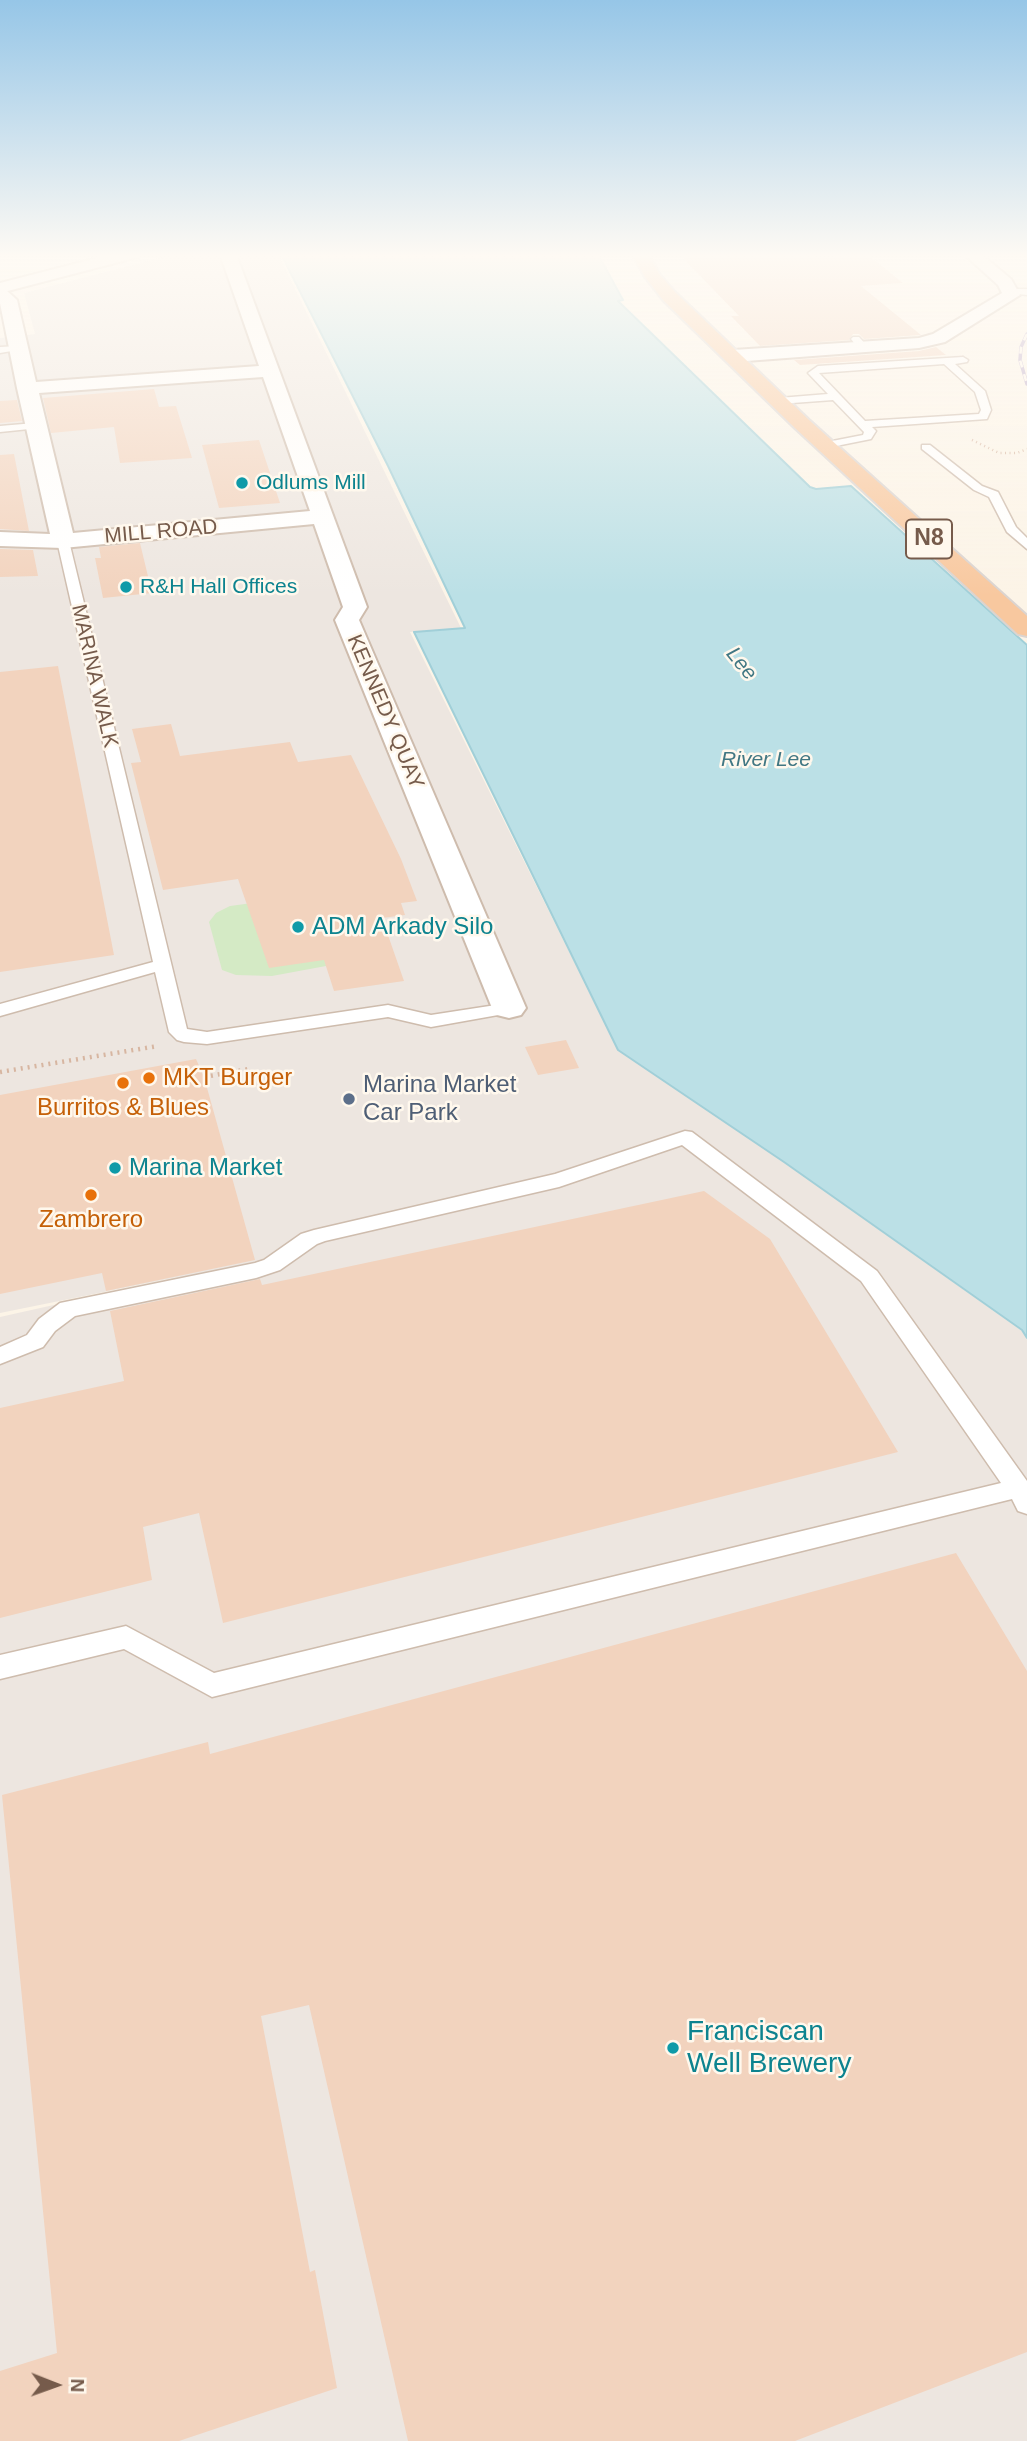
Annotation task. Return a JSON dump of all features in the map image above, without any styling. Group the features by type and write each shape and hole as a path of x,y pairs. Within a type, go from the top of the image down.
{"highway":[{"name":"N8","path":"745,368 1027,629"}],"street":[{"name":"MARINA WALK","path":"20,368 27,388 63,541"},
{"name":"KENNEDY QUAY","path":"269,368 355,607 347,620 509,1008"},
{"path":"27,388 270,371"},
{"name":"MILL ROAD","path":"0,539 63,541 322,517"}],"lane":[{"path":"826,445 867,437 870,431 813,371 854,368"},
{"path":"862,424 983,416 986,410 979,391 954,368"},
{"path":"779,401 835,397"},
{"path":"0,429 36,426"},
{"path":"926,447 978,488 994,495 1011,529 1027,545"},
{"name":"MARINA WALK","path":"63,541 160,965 178,1032 184,1036 207,1038"},
{"path":"0,1010 160,965"},
{"path":"207,1038 388,1012 431,1021 509,1008"},
{"path":"0,1356 35,1341 47,1325 68,1309 257,1270 272,1265 309,1239 321,1235 559,1180 685,1137 869,1276 1022,1496 212,1685 126,1637 0,1667"}],"path":[{"path":"971,440 999,453 1017,453 1027,449"},
{"path":"0,1072 207,1038"},
{"path":"204,1077 249,1069"}],"shaded area":[{"path":"0,368 334,368 461,628 410,632 618,1050 784,1162 1022,1331 1027,1338 1027,2441 0,2441 0,1317 188,1275 0,1313"}],"green space":[{"path":"319,894 326,966 272,976 236,975 222,970 209,922 216,913 230,906"}],"water":[{"name":"River Lee","path":"338,368 687,368 810,487 816,489 851,486 1027,645 1027,1338 1022,1330 784,1162 618,1050 414,632 465,628"}],"building":[{"path":"154,389 159,407 176,406 192,458 120,463 114,427 51,433 43,398"},
{"path":"17,400 22,421 0,423 0,401"},
{"name":"Odlums Mill","path":"259,440 280,503 219,508 202,445"},
{"path":"14,454 29,531 0,529 0,455"},
{"path":"140,543 152,593 103,598 95,558 101,558 99,547"},
{"path":"0,549 33,550 38,576 0,577"},
{"path":"58,666 114,955 0,972 0,672"},
{"path":"171,724 180,756 290,742 298,762 351,755 401,859 417,901 401,903 405,915 382,918 404,981 334,991 324,960 269,968 238,879 163,890 131,763 141,762 132,729"},
{"path":"566,1040 579,1068 538,1075 525,1047"},
{"name":"Marina Market","path":"196,1059 204,1077 255,1260 106,1291 102,1273 0,1294 0,1095"},
{"path":"704,1191 770,1239 898,1452 223,1623 199,1513 143,1527 152,1580 0,1618 0,1408 124,1381 110,1311 260,1279 262,1285"},
{"name":"Franciscan Well Brewery","path":"956,1553 1027,1671 1027,2352 795,2441 408,2441 309,2005 261,2016 310,2272 315,2270 337,2388 179,2441 0,2441 0,2371 57,2353 2,1795 208,1742 210,1754"}],"railway":[{"path":"1022,368 1027,384"}],"place":[{"name":"Odlums Mill","path":"242,483"},
{"name":"R&H Hall Offices","path":"126,587"},
{"name":"ADM Arkady Silo","path":"298,927"},
{"name":"MKT Burger","path":"149,1078"},
{"name":"Burritos & Blues","path":"123,1083"},
{"name":"Marina Market Car Park","path":"349,1099"},
{"name":"Marina Market","path":"115,1168"},
{"name":"Zambrero","path":"91,1195"},
{"name":"Franciscan Well Brewery","path":"673,2048"}],"water label":[{"name":"Lee","path":"741,664"}]}
